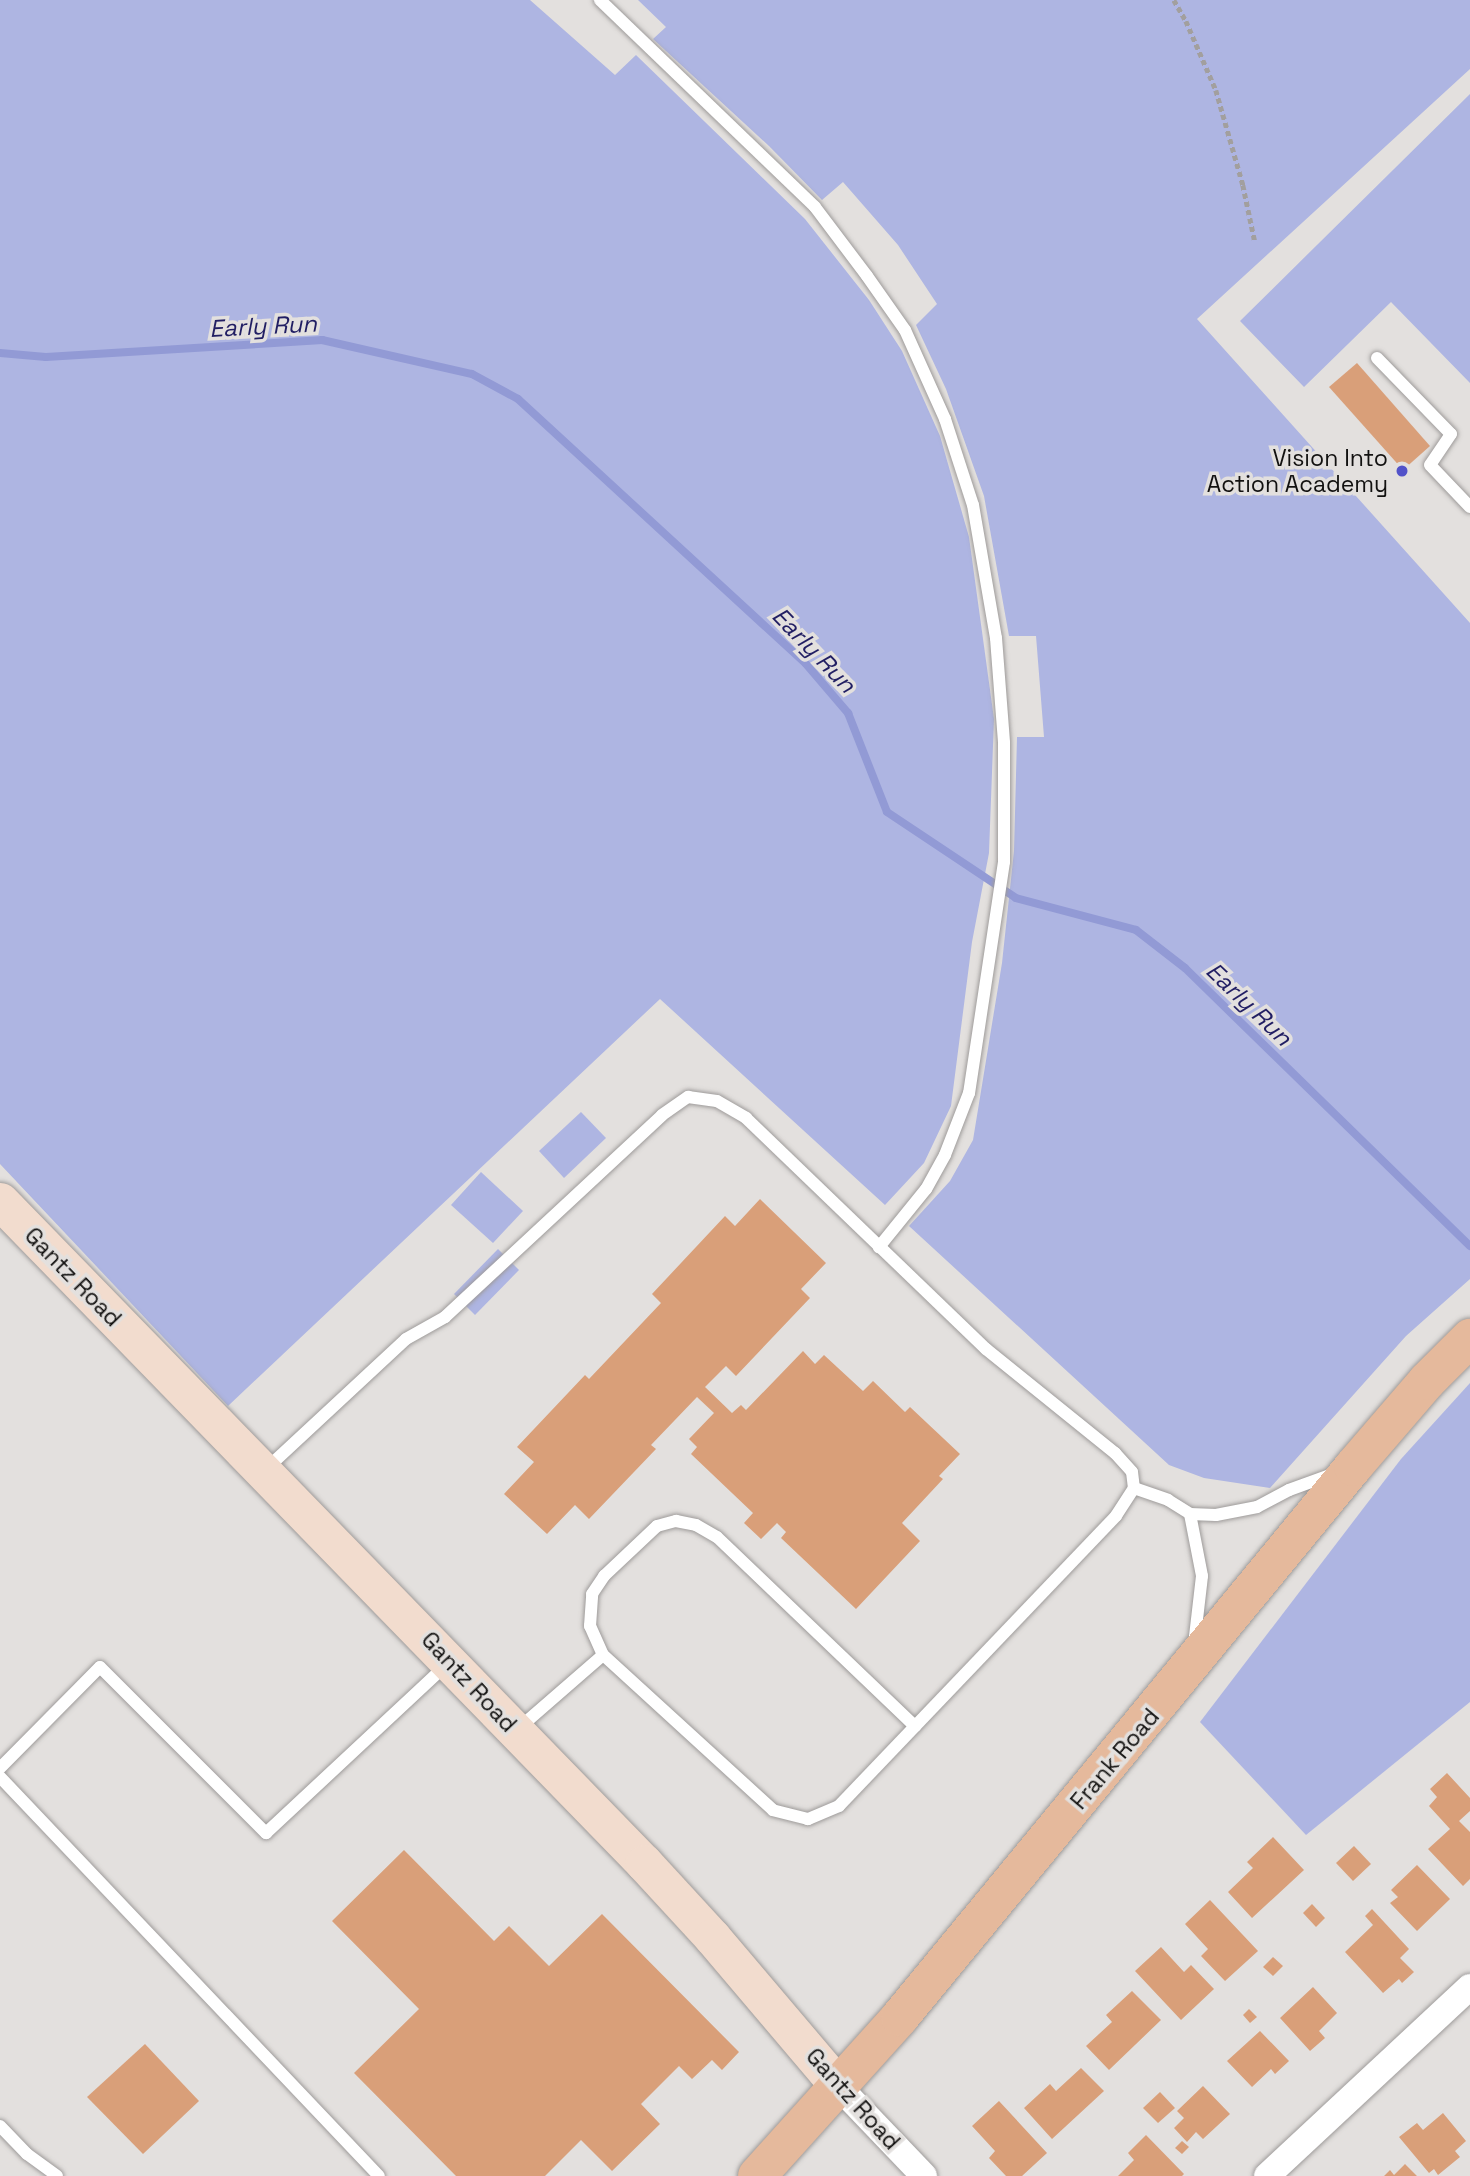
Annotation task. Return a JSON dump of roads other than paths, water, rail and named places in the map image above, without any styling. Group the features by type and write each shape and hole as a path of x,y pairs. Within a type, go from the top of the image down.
{"main road":[{"name":"Gantz Road","path":"0,1201 450,1661 703,1928 839,2087"},
{"name":"Frank Road","path":"757,2176 839,2087 1192,1666 1353,1467 1427,1381 1470,1338"}],"street":[{"path":"1266,2176 1470,1987"},
{"name":"Gantz Road","path":"839,2087 924,2176"}],"lane":[{"path":"600,0 815,207 905,330 945,419 973,505 996,638 1004,743 1004,862 998,911 969,1093 944,1155 926,1189 879,1247"},
{"path":"1377,358 1451,434 1430,465 1470,507"},
{"path":"263,1471 406,1339 445,1317 662,1115 688,1097 717,1101 746,1118 986,1349 1115,1453 1132,1472 1134,1488 1116,1516 839,1806 808,1819 773,1810 603,1655 590,1626 592,1594 604,1576 657,1526 676,1521 696,1525 716,1537 915,1726"},
{"path":"1134,1488 1168,1500 1190,1514 1216,1515 1257,1507 1289,1490 1353,1467"},
{"path":"1190,1514 1202,1576 1192,1666"},
{"path":"515,1732 603,1655"},
{"path":"0,1768 100,1667 266,1833 450,1661"},
{"path":"0,1777 379,2176"},
{"path":"0,2126 27,2154 57,2176"}],"waterway":[{"name":"Early Run","path":"0,353 46,357 322,340 472,374 518,399 806,664 848,713 887,812 1016,898 1136,930 1185,968 1470,1246"}],"place":[{"name":"Vision Into Action Academy","path":"1402,471"}]}
